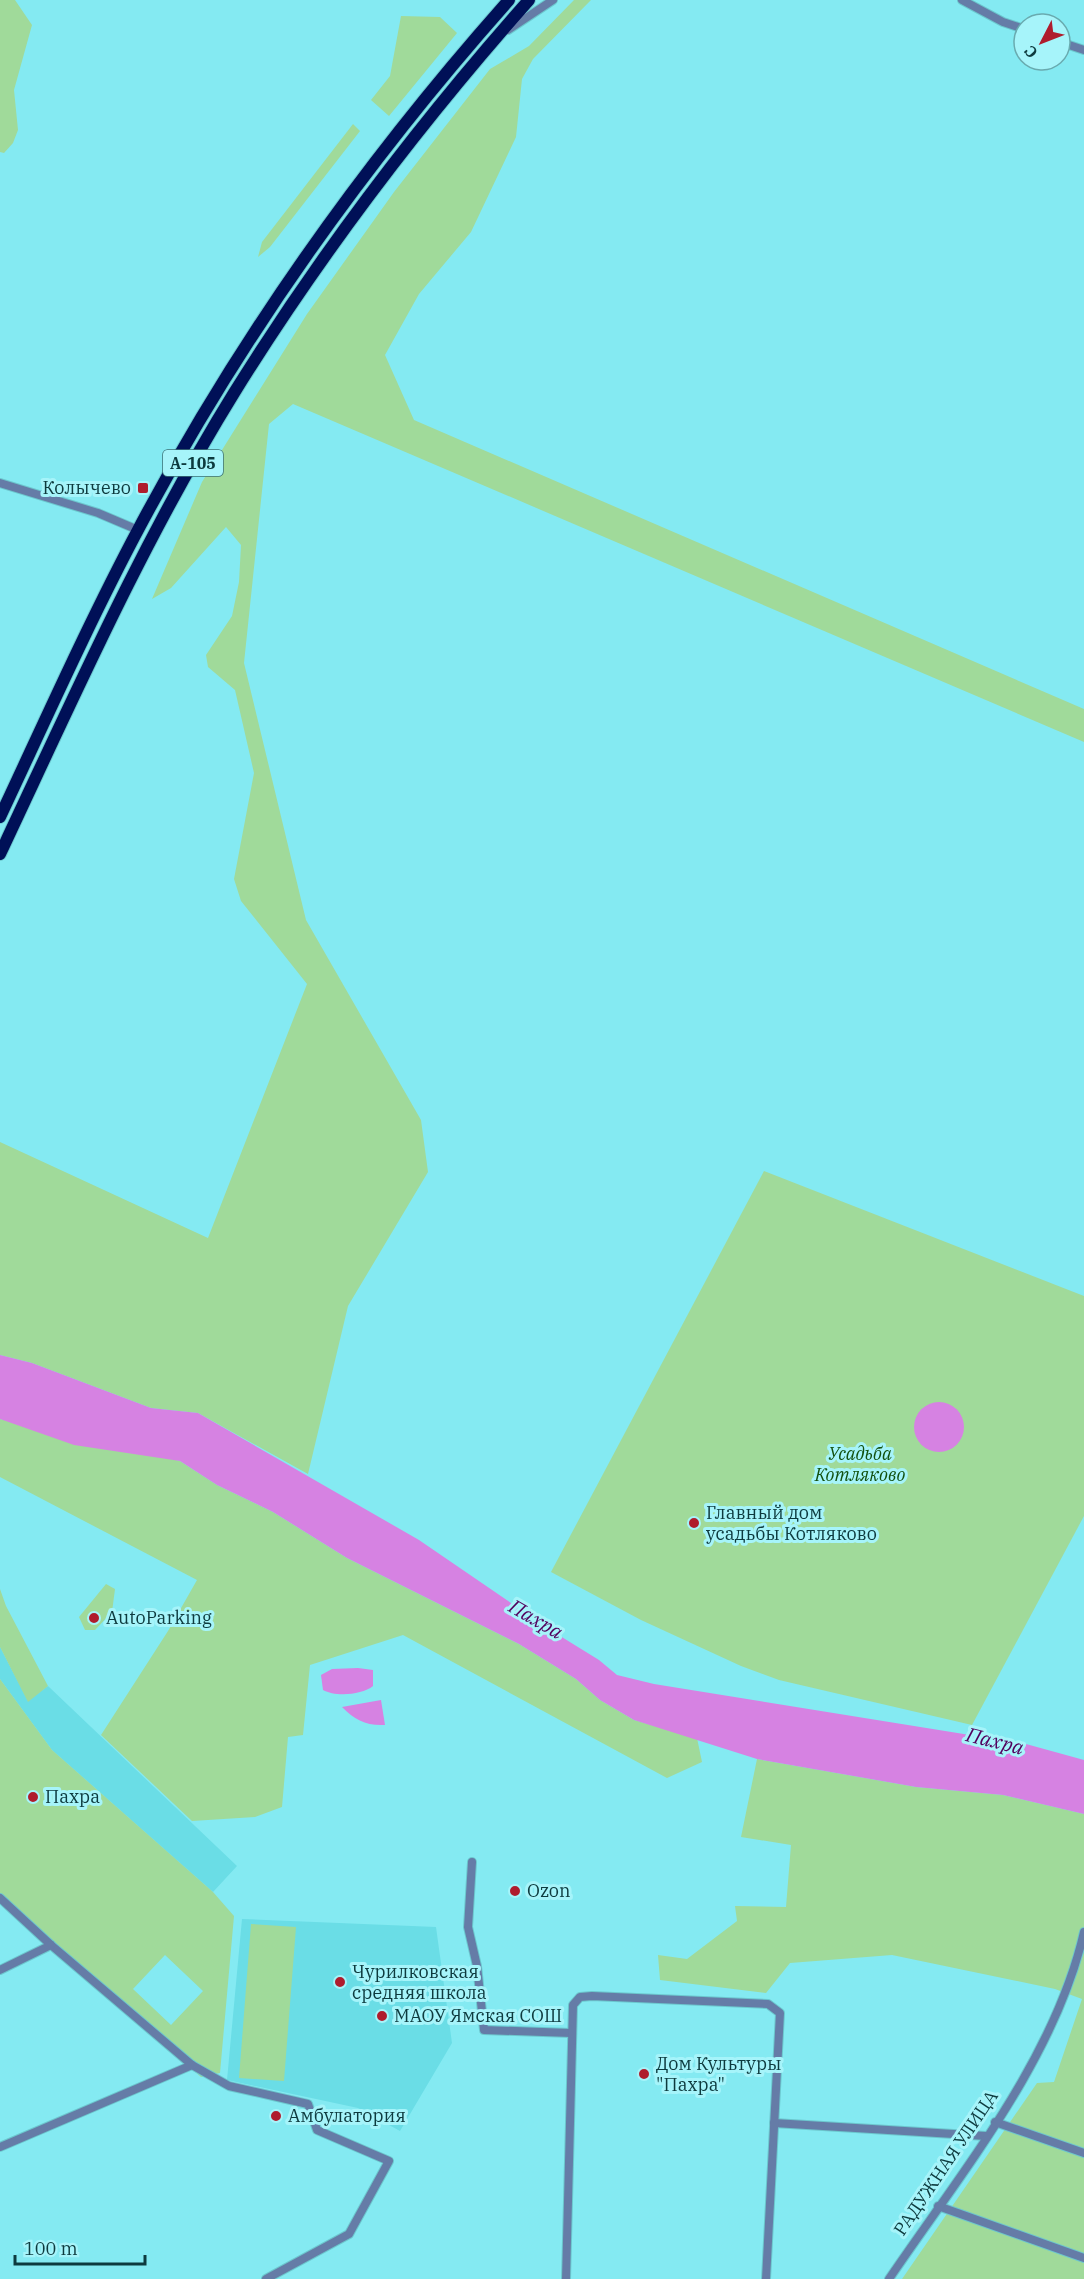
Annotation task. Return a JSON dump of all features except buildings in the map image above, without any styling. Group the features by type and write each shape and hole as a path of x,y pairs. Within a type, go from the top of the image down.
{"highway":[{"name":"А-105","path":"0,817 138,530 219,389 324,231 428,93 508,0"},
{"name":"А-105","path":"0,855 97,648 147,548 233,394 290,308 390,166 529,0"}],"street":[{"path":"491,43 553,0"},
{"path":"962,0 1012,25"},
{"path":"0,483 98,513 138,530"},
{"path":"472,1862 468,1927 477,1966 484,2030 571,2033"},
{"path":"0,1898 51,1945 192,2065 228,2086 308,2104 317,2130 389,2161 349,2234 266,2279"},
{"name":"РАДУЖНАЯ УЛИЦА","path":"889,2279 986,2136 1030,2065 1062,2005 1084,1932"},
{"path":"0,1970 51,1945"},
{"path":"566,2279 573,2005 580,1997 592,1995 768,2004 780,2013 766,2279"},
{"path":"0,2147 192,2065"},
{"path":"774,2122 986,2136"},
{"path":"995,2122 1084,2153"},
{"path":"938,2206 1084,2258"}],"shaded area":[{"path":"0,1647 28,1701 48,1686 237,1866 213,1892 52,1750 0,1679"},
{"name":"Чурилковская средняя школа","path":"242,1919 436,1927 452,2043 400,2131 358,2108 227,2080"}],"green space":[{"path":"0,0 15,0 32,25 14,90 18,130 13,143 4,153 0,152"},
{"path":"574,0 591,0 533,59 522,79 516,137 471,232 419,294 385,355 414,420 1084,709 1084,742 293,404 269,424 244,663 306,920 421,1120 428,1172 348,1306 308,1474 198,1413 151,1408 32,1363 0,1355 0,1142 208,1238 307,984 241,901 234,879 254,773 235,690 208,667 206,655 232,616 239,582 241,545 226,527 171,588 152,599 202,482 307,314 394,192 490,69 529,46"},
{"path":"401,16 440,17 457,33 389,116 371,100 390,76"},
{"path":"353,124 360,131 270,247 258,257 262,242"},
{"name":"Усадьба Котляково","path":"764,1171 1084,1296 1084,1516 972,1725 779,1680 741,1666 641,1620 551,1572"},
{"path":"0,1419 180,1461 217,1485 273,1512 347,1558 519,1644 576,1679 600,1700 634,1720 697,1738 702,1762 667,1778 403,1635 310,1665 303,1735 288,1737 282,1807 255,1817 192,1821 101,1735 168,1631 197,1580 0,1477"},
{"path":"106,1584 115,1589 112,1612 95,1630 85,1630 79,1617"},
{"path":"0,1589 6,1606 48,1686 28,1702 0,1647"},
{"path":"0,1679 52,1750 213,1892 234,1916 220,2073 201,2077 0,1900","holes":["165,1955 203,1991 171,2025 133,1989"]},
{"path":"757,1759 916,1787 1003,1795 1084,1814 1084,2279 902,2279 1037,2083 1054,2082 1082,1999 1055,1989 892,1955 790,1963 766,1993 660,1980 658,1955 687,1959 737,1921 735,1906 786,1907 791,1845 741,1837"},
{"path":"251,1924 296,1927 284,2081 239,2078"}],"water":[{"path":"0,1355 32,1363 151,1408 198,1413 419,1540 552,1631 599,1660 617,1675 654,1684 1026,1744 1084,1760 1084,1814 1003,1795 916,1787 757,1759 634,1720 600,1700 576,1679 519,1644 347,1558 273,1512 217,1485 180,1461 74,1445 0,1419"},
{"path":"939,1402 948,1404 959,1413 964,1427 962,1436 953,1447 939,1452 930,1450 919,1441 914,1427 916,1418 925,1407"},
{"path":"332,1669 373,1670 373,1686 348,1694 334,1694 323,1690 321,1675"},
{"path":"381,1700 385,1725 361,1721 342,1707"}],"place":[{"name":"Колычево","path":"143,488"},
{"name":"Главный дом усадьбы Котляково","path":"694,1523"},
{"name":"AutoParking","path":"94,1618"},
{"name":"Пахра","path":"33,1797"},
{"name":"Ozon","path":"515,1891"},
{"name":"Чурилковская средняя школа","path":"340,1982"},
{"name":"МАОУ Ямская СОШ","path":"382,2016"},
{"name":"Дом Культуры \"Пахра\"","path":"644,2074"},
{"name":"Амбулатория","path":"276,2116"}]}
